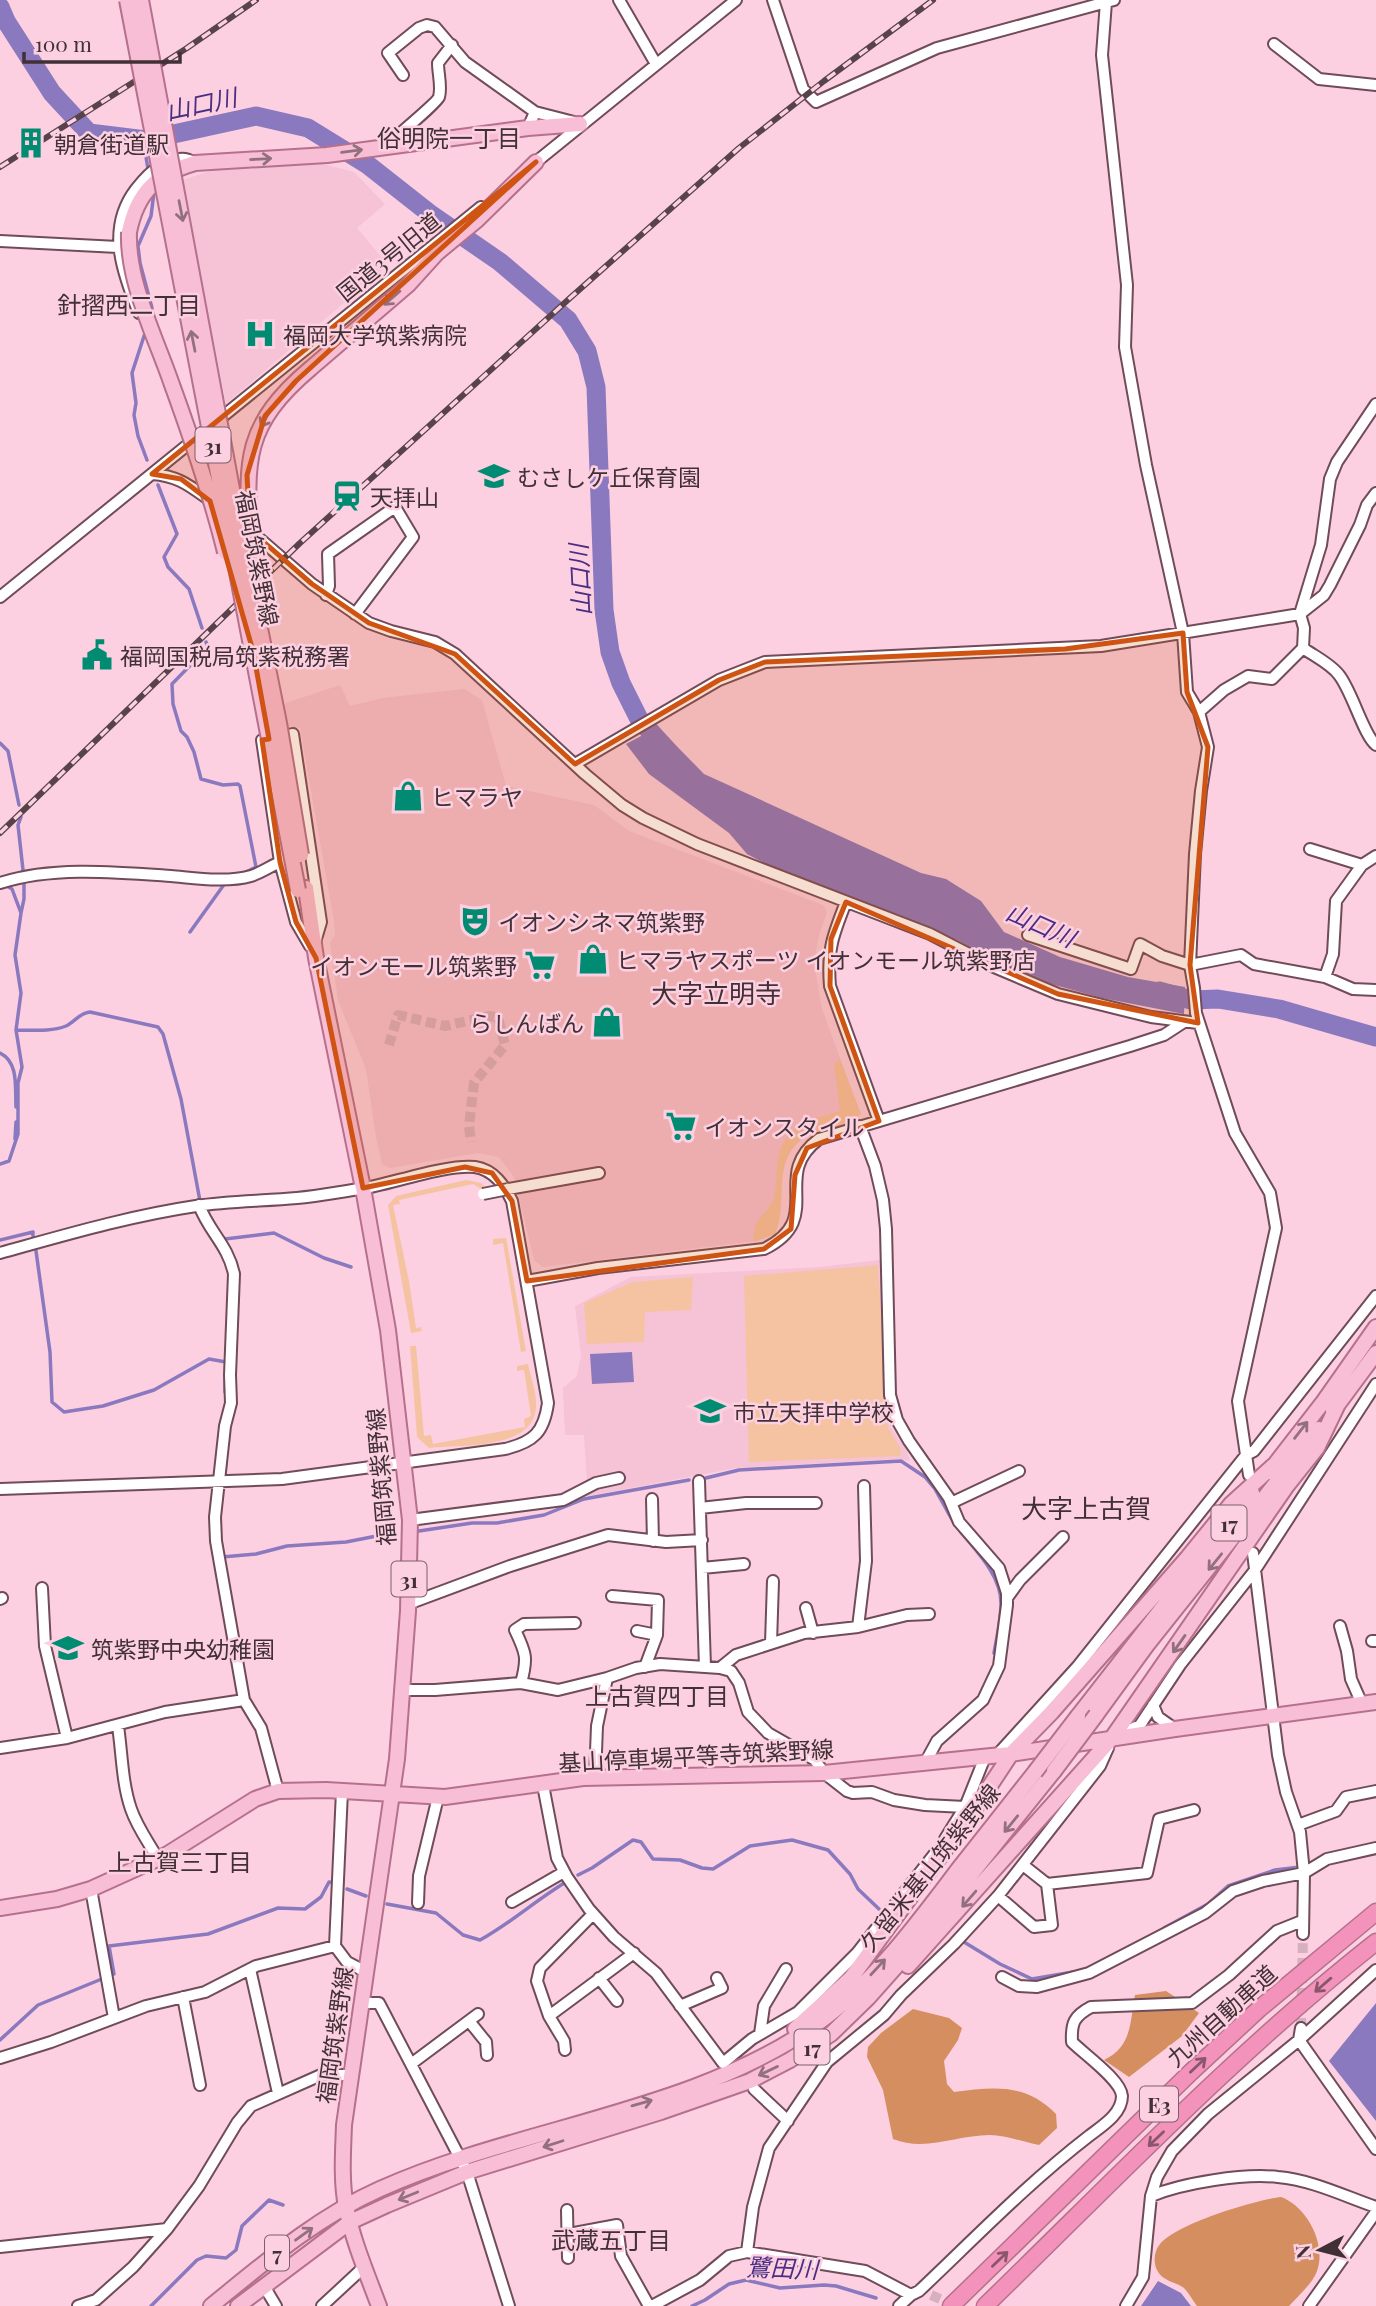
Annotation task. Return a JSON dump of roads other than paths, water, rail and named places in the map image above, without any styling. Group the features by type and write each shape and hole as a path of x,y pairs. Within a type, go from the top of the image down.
{"highway":[{"path":"1322,1955 1376,1906"},
{"name":"九州自動車道","path":"951,2306 1259,2008 1376,1912"},
{"name":"九州自動車道","path":"985,2306 1207,2089 1294,2010 1376,1941"}],"main road":[{"name":"福岡筑紫野線","path":"127,0 253,651 363,1188 388,1330 410,1520 404,1690 392,1794 350,2075 342,2171 350,2222 379,2306"},
{"name":"福岡筑紫野線","path":"141,0 279,723 302,889"},
{"path":"253,651 202,476 134,279 129,232 137,204 156,181 195,163 327,155 528,128 580,124"},
{"path":"255,604 247,489 250,459 265,416 279,398 311,368 408,285 438,246 474,218 536,162"},
{"name":"久留米基山筑紫野線","path":"346,2205 460,2158 700,2085 762,2057 818,2023 858,1989 927,1912 1324,1401 1376,1327"},
{"name":"久留米基山筑紫野線","path":"350,2222 467,2172 661,2112 750,2081 831,2034 908,1953 1054,1770 1147,1645 1376,1353"},
{"path":"831,2034 858,2019 1112,1738 1279,1497 1317,1448 1338,1404"},
{"path":"762,2057 851,1978 972,1813 998,1755 1052,1712 1188,1558 1231,1504 1273,1466"},
{"name":"基山停車場平等寺筑紫野線","path":"0,1908 57,1899 90,1889 158,1859 255,1799 278,1791 342,1791 438,1797 595,1778 824,1773 998,1755 1369,1703"},
{"name":"7","path":"211,2306 282,2249 346,2205"},
{"name":"7","path":"238,2306 350,2222"}],"street":[{"path":"619,0 656,64"},
{"path":"536,162 736,0"},
{"path":"773,0 803,89 816,102 937,48 1110,1 1102,55 1127,285 1125,347 1146,466 1183,633 1187,692 1199,712 1208,747 1196,842 1190,965 1197,1018 1235,1133 1270,1193 1276,1228 1238,1401 1249,1475"},
{"path":"403,75 388,53 419,28 427,25 435,27 465,62 535,112 580,124"},
{"path":"1273,44 1319,79 1376,85"},
{"path":"382,147 437,102 440,93 438,63 453,45"},
{"path":"528,128 535,112"},
{"path":"187,445 151,342 127,285 118,247 119,229 127,202 143,181 155,169 179,158 187,158 195,163"},
{"path":"0,241 118,247"},
{"name":"国道3号旧道","path":"0,597 438,246"},
{"path":"1199,712 1224,690 1248,676 1272,679 1303,648 1304,628 1300,614 1321,545 1330,479 1337,462 1376,404"},
{"path":"152,474 181,479 263,540 326,595 369,623 435,642 455,654 575,764 622,805 643,818 697,844 929,934 994,967 1058,994 1151,1017 1184,1022"},
{"path":"575,764 719,680 765,662 1101,646 1300,614 1324,595 1360,525 1367,505 1376,493"},
{"path":"326,595 329,586 328,554 395,507 413,537 355,614"},
{"path":"1303,648 1339,673 1359,711 1370,740 1376,745"},
{"path":"293,734 321,922 313,949 296,922 280,862 262,740 293,734"},
{"path":"1310,849 1362,865"},
{"path":"1325,977 1333,954 1336,901 1362,865 1376,856"},
{"path":"0,883 46,872 117,872 224,878 250,876 280,862"},
{"path":"846,902 831,939 828,962 830,986 878,1121"},
{"path":"1028,935 1131,969 1140,944 1162,956 1190,965 1241,955 1254,964 1325,977 1353,989 1376,990"},
{"path":"527,1281 598,1269 764,1249 780,1241 791,1229 797,1213 795,1175 807,1147 819,1139 1130,1046 1164,1035 1184,1022 1197,1018"},
{"path":"860,1126 875,1166 883,1200 890,1395 897,1420 951,1503 959,1522 999,1568 1007,1598 999,1666 983,1700 937,1741 925,1763"},
{"path":"0,1253 94,1227 199,1205 301,1198 465,1167 478,1167 492,1173 504,1185 512,1201 548,1403 543,1427 520,1446 282,1479 0,1489"},
{"path":"483,1194 599,1173"},
{"path":"199,1205 210,1228 231,1258 234,1274 230,1375 232,1403 225,1426 215,1517 216,1541 244,1700 261,1728 278,1791"},
{"path":"543,1785 554,1848 564,1872 593,1914 614,1937 656,1973 723,2063 760,2034 797,2012 857,1953 941,1845 998,1755 1077,1667 1246,1455 1254,1451 1376,1296"},
{"path":"747,2252 753,2207 769,2148 827,2062 884,2015 999,1896 1100,1766 1112,1738 1140,1725 1180,1665 1255,1570 1376,1384"},
{"path":"951,1503 1019,1471"},
{"path":"410,1520 563,1500 596,1483 619,1478"},
{"path":"699,1481 705,1667"},
{"path":"858,1627 866,1561 864,1486"},
{"path":"652,1499 653,1541"},
{"path":"700,1508 746,1503 816,1503"},
{"path":"408,1604 510,1566 608,1535 666,1542 702,1540"},
{"path":"1007,1598 1020,1580 1063,1537"},
{"path":"1253,1553 1283,1779 1297,1825 1304,1873 1303,1934"},
{"path":"702,1568 744,1564"},
{"path":"771,1643 773,1581"},
{"path":"42,1588 46,1646 67,1738"},
{"path":"612,1596 658,1600 660,1604 657,1635 645,1667"},
{"path":"806,1608 813,1633"},
{"path":"720,1668 736,1655 804,1633 858,1627 907,1615 929,1614"},
{"path":"521,1683 527,1662 515,1630 524,1624 575,1623"},
{"path":"1340,1626 1347,1651 1350,1679 1369,1703"},
{"path":"637,1631 657,1635"},
{"path":"404,1690 521,1683 558,1690 660,1664 720,1668 731,1671 739,1683 748,1712 768,1733 816,1760 824,1773 847,1791 872,1792 894,1800 925,1805 965,1807"},
{"path":"595,1778 597,1726 607,1678"},
{"path":"0,1748 67,1738 164,1712 244,1700"},
{"path":"1153,1705 1158,1717 1175,1729"},
{"path":"118,1726 125,1769 123,1777 131,1810 158,1859"},
{"path":"342,1791 335,1946 347,1962 366,1972"},
{"path":"1297,1825 1336,1811 1346,1797 1376,1791"},
{"path":"418,1903 419,1876 438,1797"},
{"path":"1023,1865 1047,1884 1147,1873 1159,1819 1194,1810"},
{"path":"1002,1978 1019,1986 1037,1987 1088,1973 1205,1913 1233,1892 1262,1881 1304,1873 1327,1859 1376,1848"},
{"path":"512,1902 564,1872"},
{"path":"999,1896 1034,1927 1052,1925 1047,1884"},
{"path":"90,1889 114,2018"},
{"path":"565,2050 564,2041 550,2016 537,1981 540,1968 593,1914"},
{"path":"899,2306 1051,2165 1110,2120 1120,2106 1122,2094 1117,2082 1072,2042 1071,2026 1077,2014 1091,2007 1192,2003 1229,1975 1277,1931 1303,1922"},
{"path":"0,2058 146,2006 205,1992 250,1969 335,1946"},
{"path":"550,2016 634,1953"},
{"path":"250,1969 278,2094"},
{"path":"760,2034 764,2006 786,1969"},
{"path":"1126,2306 1143,2277 1151,2196 1171,2151 1208,2114 1299,2040 1376,1970"},
{"path":"599,1978 617,2001"},
{"path":"680,2006 722,1988 717,1978"},
{"path":"183,1997 200,2085"},
{"path":"362,2003 379,2003 467,2172 509,2306"},
{"path":"411,2064 474,2017 486,2042 487,2054"},
{"path":"1301,2028 1299,2040 1376,2149"},
{"path":"78,2306 96,2300 133,2267 167,2229 199,2186 237,2123 251,2106 321,2075 350,2075"},
{"path":"754,2089 788,2121"},
{"path":"1151,2196 1173,2187 1251,2177 1277,2177 1304,2182 1376,2209 1310,2306"},
{"path":"567,2210 569,2258"},
{"path":"569,2234 617,2225 621,2256 651,2306 700,2280 729,2256 747,2252 866,2271 915,2293 931,2295"},
{"path":"0,2247 167,2229"},
{"path":"322,2306 364,2267"},
{"path":"264,2286 276,2306"}],"waterway":[{"name":"山口川","path":"0,7 6,21 52,93 89,133 146,140 256,116 308,128 368,165 429,213 500,262 568,320 587,351 596,387 604,610 610,652 621,683 639,719 668,751"},
{"path":"134,139 146,157 148,169"},
{"path":"151,312 138,246 151,216 154,192"},
{"path":"146,330 132,373 136,403 134,415 147,460"},
{"path":"158,485 177,534 164,557 168,567 189,589 202,628"},
{"path":"206,642 208,647 172,684 173,704 181,731 194,752 201,779 240,786 256,867 242,874"},
{"path":"0,743 8,751 19,805"},
{"path":"21,817 18,825 24,879 21,913"},
{"path":"0,1164 9,1161 18,1134 18,1083 22,1067 16,1030 21,993 15,955 21,913 12,889 5,885"},
{"path":"190,932 223,886"},
{"name":"山口川","path":"1159,991 1191,1000 1218,999 1279,1009 1376,1037"},
{"path":"16,1030 60,1028 90,1012 158,1027 163,1034 181,1099 200,1201"},
{"path":"0,1053 6,1057 13,1069 16,1107"},
{"path":"15,1139 16,1122"},
{"path":"0,1240 33,1232 33,1236"},
{"path":"222,1237 225,1239 274,1233 324,1258 351,1267"},
{"path":"36,1251 50,1352 52,1402 64,1412 103,1406 154,1390 209,1359 226,1362 225,1392"},
{"path":"225,1474 226,1459"},
{"path":"706,1478 739,1470 901,1461 925,1477 935,1489 955,1525"},
{"path":"419,1531 544,1515 584,1499 689,1480"},
{"path":"960,1531 992,1573 1000,1593 1000,1615 994,1653"},
{"path":"222,1557 256,1554 287,1546 346,1542 392,1533"},
{"path":"578,1875 633,1840 641,1842 653,1859 680,1860 713,1869 750,1846 792,1840 828,1850 850,1874 858,1889 879,1909"},
{"path":"1164,1928 1208,1904 1228,1886 1275,1870 1300,1867"},
{"path":"0,2040 38,2005 114,1974 109,1946 208,1934 278,1908 305,1909 321,1897 329,1882 336,1883"},
{"path":"387,1904 436,1913 463,1935 480,1940 566,1882"},
{"path":"347,1889 366,1896"},
{"path":"964,1942 1000,1964 1032,1979 1073,1972"},
{"name":"鷺田川","path":"151,2306 197,2260 206,2256 226,2258 236,2250 242,2226 269,2200 283,2205"},
{"name":"鷺田川","path":"692,2306 729,2284 746,2280 780,2288 836,2286 876,2298"}],"tunnel":[{"path":"389,1045 398,1015 445,1026 490,1016 498,1018 505,1045 474,1083 469,1126 471,1142"},
{"path":"1301,2028 1303,1934"},
{"path":"931,2295 956,2306"}],"railway":[{"path":"0,167 187,48 256,0"},
{"path":"0,833 300,543 570,298 739,148 933,0"}],"place":[{"name":"朝倉街道駅","path":"31,143"},
{"name":"福岡大学筑紫病院","path":"260,334"},
{"name":"むさしケ丘保育園","path":"494,476"},
{"name":"天拝山","path":"347,496"},
{"name":"福岡国税局筑紫税務署","path":"97,655"},
{"name":"ヒマラヤ","path":"408,796"},
{"name":"イオンシネマ筑紫野","path":"475,921"},
{"name":"ヒマラヤスポーツ イオンモール筑紫野店","path":"593,959"},
{"name":"イオンモール筑紫野","path":"540,965"},
{"name":"らしんばん","path":"607,1022"},
{"name":"イオンスタイル","path":"681,1126"},
{"name":"市立天拝中学校","path":"710,1411"},
{"name":"筑紫野中央幼稚園","path":"68,1648"}],"district":[{"name":"俗明院一丁目","path":"449,137"},
{"name":"針摺西二丁目","path":"129,304"},
{"name":"大字立明寺","path":"716,992"},
{"name":"大字上古賀","path":"1086,1507"},
{"name":"上古賀四丁目","path":"657,1695"},
{"name":"上古賀三丁目","path":"180,1861"},
{"name":"武蔵五丁目","path":"611,2239"}]}
